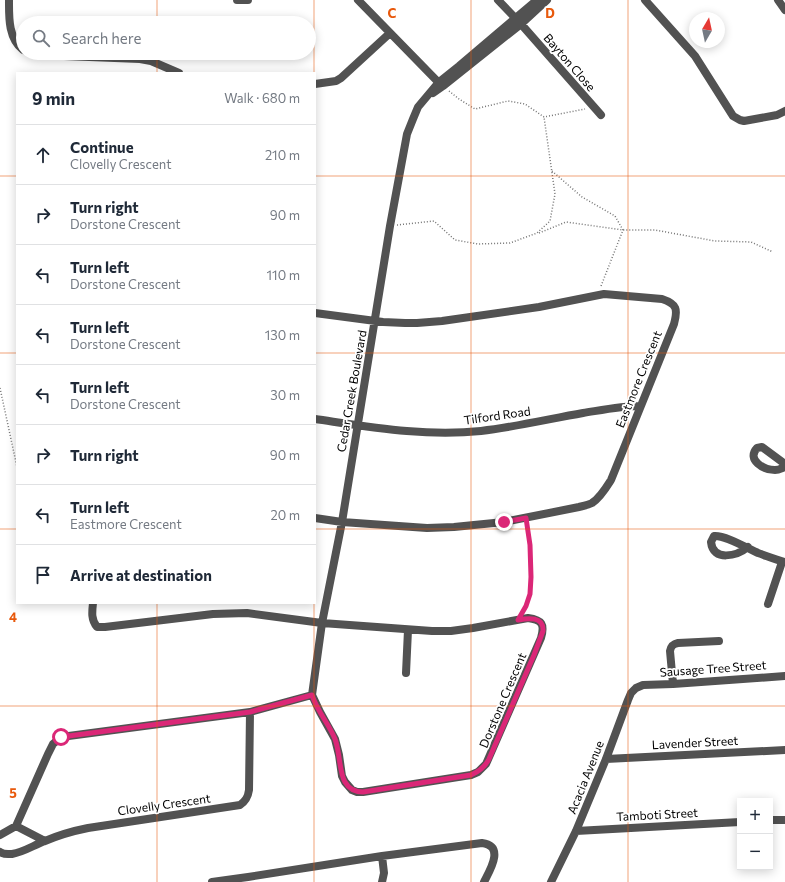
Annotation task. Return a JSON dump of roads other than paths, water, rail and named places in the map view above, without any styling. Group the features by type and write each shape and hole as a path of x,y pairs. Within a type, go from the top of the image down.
{"street":[{"path":"9,0 10,23 12,34 16,43"},
{"path":"237,0 248,0"},
{"path":"358,0 441,84"},
{"name":"Bayton Close","path":"498,0 601,116"},
{"name":"Cedar Creek Boulevard","path":"518,21 537,0"},
{"name":"Cedar Creek Boulevard","path":"312,695 322,623 342,522 396,189 407,134 418,108 427,96 518,21 547,0"},
{"path":"645,0 695,56 733,116 744,121 777,115 785,111"},
{"path":"778,0 785,10"},
{"path":"316,84 336,81 341,78 390,33"},
{"path":"151,60 177,72"},
{"name":"Eastmore Crescent","path":"316,313 375,321 406,323 442,321 539,307 604,294 662,299 674,304 676,310 674,324 607,488 591,504 526,518 488,524 440,528 342,522 316,518"},
{"name":"Tilford Road","path":"316,419 378,428 430,433 465,432 501,428 607,409 640,406"},
{"path":"785,464 762,447 757,448 753,456 754,460 765,468 775,470 785,467"},
{"path":"748,548 784,562 768,604"},
{"name":"Dorstone Crescent","path":"92,604 93,622 97,626 101,627 131,625 229,613 247,613 322,623 432,631 451,631 528,618 536,619 542,623 543,628 541,638 489,759 483,768 471,775 363,792 352,790 342,776 335,738 312,695"},
{"path":"406,673 408,630"},
{"path":"673,684 670,652 674,644 719,641"},
{"name":"Sausage Tree Street","path":"643,685 785,676"},
{"name":"Acacia Avenue","path":"551,882 576,831 606,759 631,693 636,688 643,685"},
{"path":"0,835 16,826 53,744 61,737 250,712 312,695"},
{"name":"Clovelly Crescent","path":"0,852 2,854 13,853 74,831 88,828 240,805 244,802 249,790 250,712"},
{"name":"Lavender Street","path":"606,759 785,750"},
{"path":"773,820 785,820"},
{"name":"Tamboti Street","path":"576,831 737,822"},
{"path":"16,826 45,841"},
{"path":"212,882 248,880 382,856 485,844 492,848 495,856 494,862 484,882"},
{"path":"382,856 384,873 382,882"}]}
